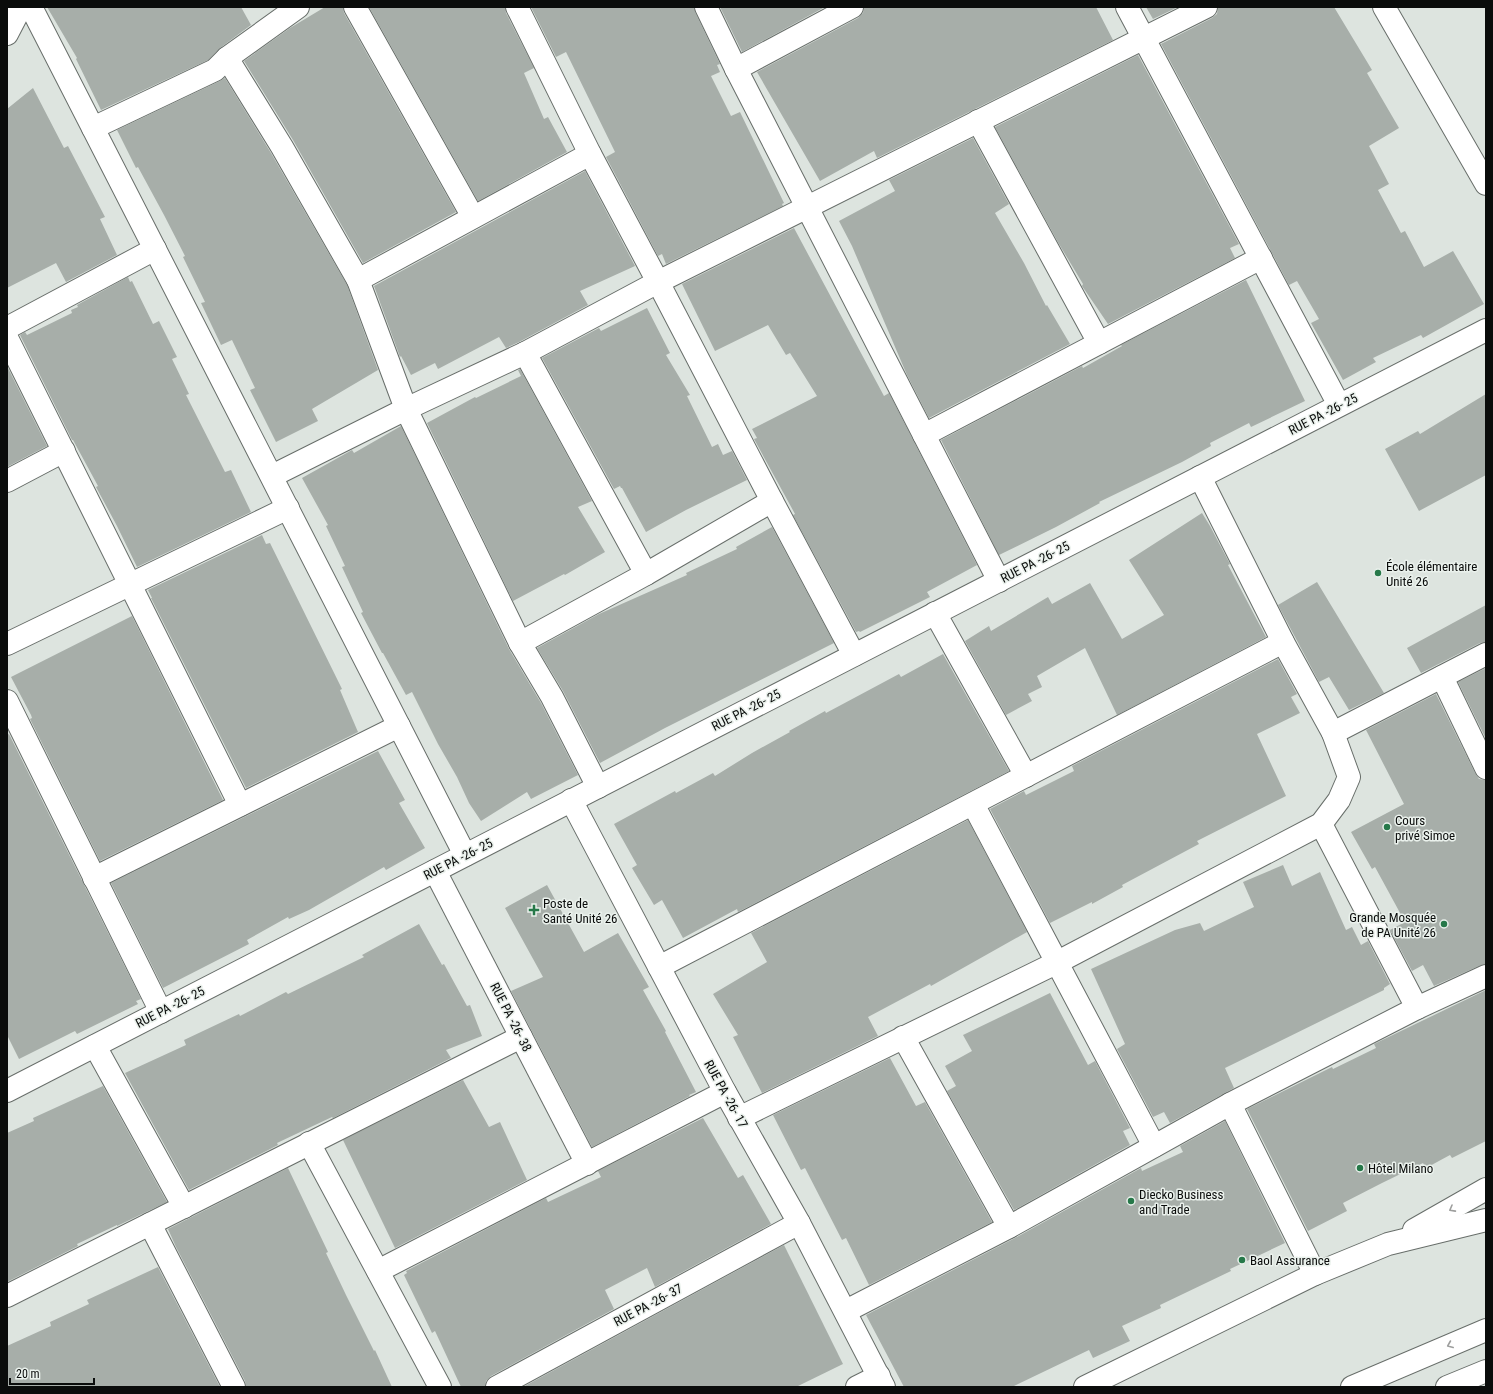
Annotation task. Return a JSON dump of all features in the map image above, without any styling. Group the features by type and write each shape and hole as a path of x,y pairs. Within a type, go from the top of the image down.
{"main road":[{"path":"7,34 21,7"},
{"path":"31,7 465,855"},
{"path":"93,128 214,70 227,58 298,7"},
{"path":"355,7 473,217"},
{"path":"517,7 590,154 854,655"},
{"path":"706,7 736,69 808,207 998,581"},
{"path":"736,69 852,7"},
{"path":"1127,7 1339,405"},
{"path":"272,476 406,409 525,353 658,282 1206,7"},
{"path":"1384,7 1486,184"},
{"path":"227,58 282,148 358,280 406,409 520,642 552,696 598,787"},
{"path":"978,122 1099,343"},
{"path":"358,280 590,154"},
{"path":"7,328 155,249"},
{"path":"924,435 1261,258"},
{"name":"RUE PA -26- 25","path":"9,1086 95,1046 1486,330"},
{"path":"7,338 240,805"},
{"path":"525,353 646,574"},
{"path":"7,481 64,451"},
{"path":"739,1118 1056,963 1321,824 1339,800 1349,777 1333,733 1283,642 1200,477"},
{"path":"520,642 646,574 772,501"},
{"path":"7,644 288,508"},
{"path":"935,613 1026,776"},
{"path":"659,967 1283,642"},
{"path":"1333,733 1486,654"},
{"path":"1442,677 1486,768"},
{"path":"7,701 160,1012"},
{"path":"94,878 399,726"},
{"name":"RUE PA -26- 17","path":"571,800 739,1118 800,1223 881,1382"},
{"path":"973,804 1154,1146"},
{"path":"1321,824 1417,1008"},
{"name":"RUE PA -26- 38","path":"435,871 586,1164"},
{"path":"846,1311 1009,1227 1230,1104 1417,1008 1486,976"},
{"path":"7,1296 521,1037"},
{"path":"903,1037 1009,1227"},
{"path":"95,1046 184,1207"},
{"path":"378,1271 725,1092"},
{"path":"1230,1104 1315,1274"},
{"path":"309,1143 440,1387"},
{"path":"1085,1387 1315,1274 1388,1244 1486,1189"},
{"path":"1388,1244 1486,1220"},
{"name":"RUE PA -26- 37","path":"497,1387 800,1223"},
{"path":"150,1224 234,1387"},
{"path":"1352,1387 1486,1330"},
{"path":"1447,1387 1486,1371"},
{"path":"857,1387 881,1382"}],"building":[{"path":"47,7 241,7 251,25 220,48 208,60 101,110 76,59 77,58"},
{"path":"325,7 343,7 344,13 456,212 363,263 293,140 244,61 290,28"},
{"path":"369,7 505,7 506,13 534,68 524,73 544,119 548,117 567,152 478,201"},
{"path":"531,7 694,7 720,64 717,65 720,72 711,76 731,116 740,112 784,203 782,204 783,206 666,264 662,254 658,256 606,157 615,152 566,52 556,57"},
{"path":"720,7 825,7 742,52"},
{"path":"864,7 1096,7 1113,40 877,158 874,151 820,181 757,72 858,18 863,13"},
{"path":"1146,7 1178,7 1153,19"},
{"path":"1218,7 1334,7 1372,70 1367,73 1399,128 1369,146 1389,184 1378,190 1401,233 1405,231 1424,267 1453,251 1484,304 1423,338 1421,335 1373,358 1376,362 1343,380 1311,323 1319,319 1297,281 1289,285 1161,44 1212,18 1217,14"},
{"path":"1138,55 1239,244 1230,248 1235,258 1108,324 1082,286 1083,284 1059,244 995,127"},
{"path":"225,78 271,153 347,285 378,370 312,409 318,421 276,442 250,390 255,388 232,340 221,345 201,303 205,302 183,257 185,256 138,167 136,168 117,130"},
{"path":"33,88 64,148 68,146 105,217 100,219 117,255 66,282 56,263 7,288 7,109"},
{"path":"973,138 1009,204 995,213 1024,263 1046,306 1047,305 1070,344 929,418 907,375 852,246 839,221 895,191 889,180"},
{"path":"585,171 635,266 580,291 588,305 519,342 506,348 499,337 438,369 435,363 411,375 401,356 400,357 374,286"},
{"path":"794,228 884,396 889,393 977,565 927,592 930,597 860,632 856,632 793,515 795,514 754,439 757,438 752,429 817,396 790,353 786,355 768,325 715,351 682,284"},
{"path":"128,277 130,282 132,281 153,324 159,321 177,357 172,359 189,394 186,395 225,472 231,470 251,512 137,567 96,487 98,486 72,440 20,335 25,332 27,335 72,313 71,310 78,307 77,305"},
{"path":"1246,280 1305,401 1251,427 1249,423 1210,443 1211,446 1182,462 1099,502 1100,503 1056,527 999,555 941,440 1082,366 1083,368 1122,346 1121,345"},
{"path":"647,308 670,353 666,355 690,395 687,396 712,447 718,444 723,455 732,451 747,480 686,510 646,532 622,488 620,486 614,489 542,358 599,328 601,331"},
{"path":"7,366 47,446 7,467"},
{"path":"520,369 592,501 578,507 605,552 565,575 564,574 513,601 427,423 475,397 476,398 521,376 518,370"},
{"path":"1486,394 1486,475 1419,511 1385,449 1418,431 1420,434"},
{"path":"401,426 509,649 541,703 578,775 531,799 527,792 481,821 469,803 457,777 438,744 412,692 406,695 361,613 363,612 342,567 345,566 326,526 328,525 302,478 352,450 354,453"},
{"path":"1202,513 1230,564 1228,565 1266,637 1117,715 1085,648 1037,676 1042,687 1028,694 1032,701 1006,715 965,641 989,626 991,631 1048,597 1052,604 1090,583 1122,639 1164,615 1129,560"},
{"path":"772,527 834,643 665,728 600,763 563,691 537,648 599,614 687,575 686,573 737,549 736,547"},
{"path":"262,535 266,544 270,543 342,689 340,690 358,732 246,788 148,590"},
{"path":"1317,582 1384,693 1349,710 1329,677 1319,682 1278,605"},
{"path":"1486,605 1486,642 1480,643 1421,673 1407,648"},
{"path":"132,616 223,800 100,861 30,719 32,718 31,715 11,677"},
{"path":"943,654 1009,771 738,912 737,909 683,938 662,900 654,905 632,868 637,865 614,824 675,791 676,793 713,773 715,776 825,711 826,713 899,674 901,677"},
{"path":"1278,659 1297,694 1291,697 1300,713 1257,734 1286,796 1197,841 1199,844 1122,885 1123,887 1092,904 1092,902 1050,923 990,809 1024,791 1026,795 1074,771 1072,766"},
{"path":"1486,668 1486,739 1458,682"},
{"path":"1436,694 1475,773 1479,779 1486,780 1486,964 1434,986 1423,965 1412,971 1390,930 1405,922 1375,867 1372,869 1351,832 1404,804 1366,730"},
{"path":"9,734 141,999 136,1001 138,1004 77,1034 75,1031 19,1059 7,1035 7,735"},
{"path":"378,751 405,800 399,803 425,848 386,870 384,867 309,910 289,919 288,917 247,940 249,944 163,988 111,883"},
{"path":"968,820 1027,932 931,986 930,984 868,1017 878,1036 762,1093 733,1037 738,1035 713,994 767,962 751,933"},
{"path":"1283,865 1292,886 1320,872 1346,930 1352,927 1361,945 1368,941 1390,984 1384,988 1384,990 1225,1068 1234,1088 1170,1123 1164,1112 1153,1117 1117,1049 1125,1044 1091,969 1175,930 1200,923 1204,931 1254,907 1243,882"},
{"path":"547,885 584,952 618,933 649,987 643,990 666,1031 665,1032 696,1092 592,1147 511,991 543,977 505,908"},
{"path":"419,924 442,965 444,964 467,1006 470,1005 482,1036 446,1050 451,1058 333,1118 332,1117 277,1143 278,1145 189,1190 125,1073 186,1045 184,1040 239,1014 240,1016 286,992 288,994 364,957 362,955"},
{"path":"1486,990 1486,1141 1452,1158 1450,1155 1426,1168 1423,1163 1382,1183 1343,1203 1347,1211 1308,1231 1247,1109 1332,1067 1333,1069 1376,1048 1374,1044"},
{"path":"1050,993 1088,1065 1095,1061 1130,1128 1123,1131 1130,1145 1014,1210 947,1091 956,1086 945,1066 972,1051 963,1035"},
{"path":"890,1058 916,1106 925,1102 992,1222 869,1285 846,1238 842,1240 805,1168 801,1170 773,1115"},
{"path":"463,1080 489,1127 500,1122 527,1180 395,1248 343,1140"},
{"path":"103,1086 167,1202 77,1244 78,1246 7,1282 7,1133 34,1121 33,1118"},
{"path":"703,1118 738,1178 743,1175 771,1224 655,1287 647,1268 605,1290 614,1309 491,1376 486,1381 485,1387 461,1387 435,1331 432,1333 404,1275 407,1273 406,1271 546,1198 548,1202 601,1177 598,1171"},
{"path":"1225,1121 1285,1243 1230,1269 1231,1271 1160,1305 1161,1308 1122,1326 1130,1341 1093,1358 1089,1350 1012,1387 904,1387 866,1315 1015,1238 1141,1168 1142,1171 1183,1152 1180,1146"},
{"path":"288,1168 328,1252 326,1253 392,1387 246,1387 245,1381 176,1247 168,1229"},
{"path":"784,1245 843,1364 796,1387 523,1387"},
{"path":"158,1267 220,1387 7,1387 7,1346 51,1326 50,1322 89,1304 87,1300"}],"place":[{"name":"École élémentaire Unité 26","path":"1378,573"},
{"name":"Cours privé Simoe","path":"1387,827"},
{"name":"Poste de Santé Unité 26","path":"534,910"},
{"name":"Grande Mosquée de PA Unité 26","path":"1444,924"},
{"name":"Hôtel Milano","path":"1360,1168"},
{"name":"Diecko Business and Trade","path":"1131,1201"},
{"name":"Baol Assurance","path":"1242,1260"}]}
